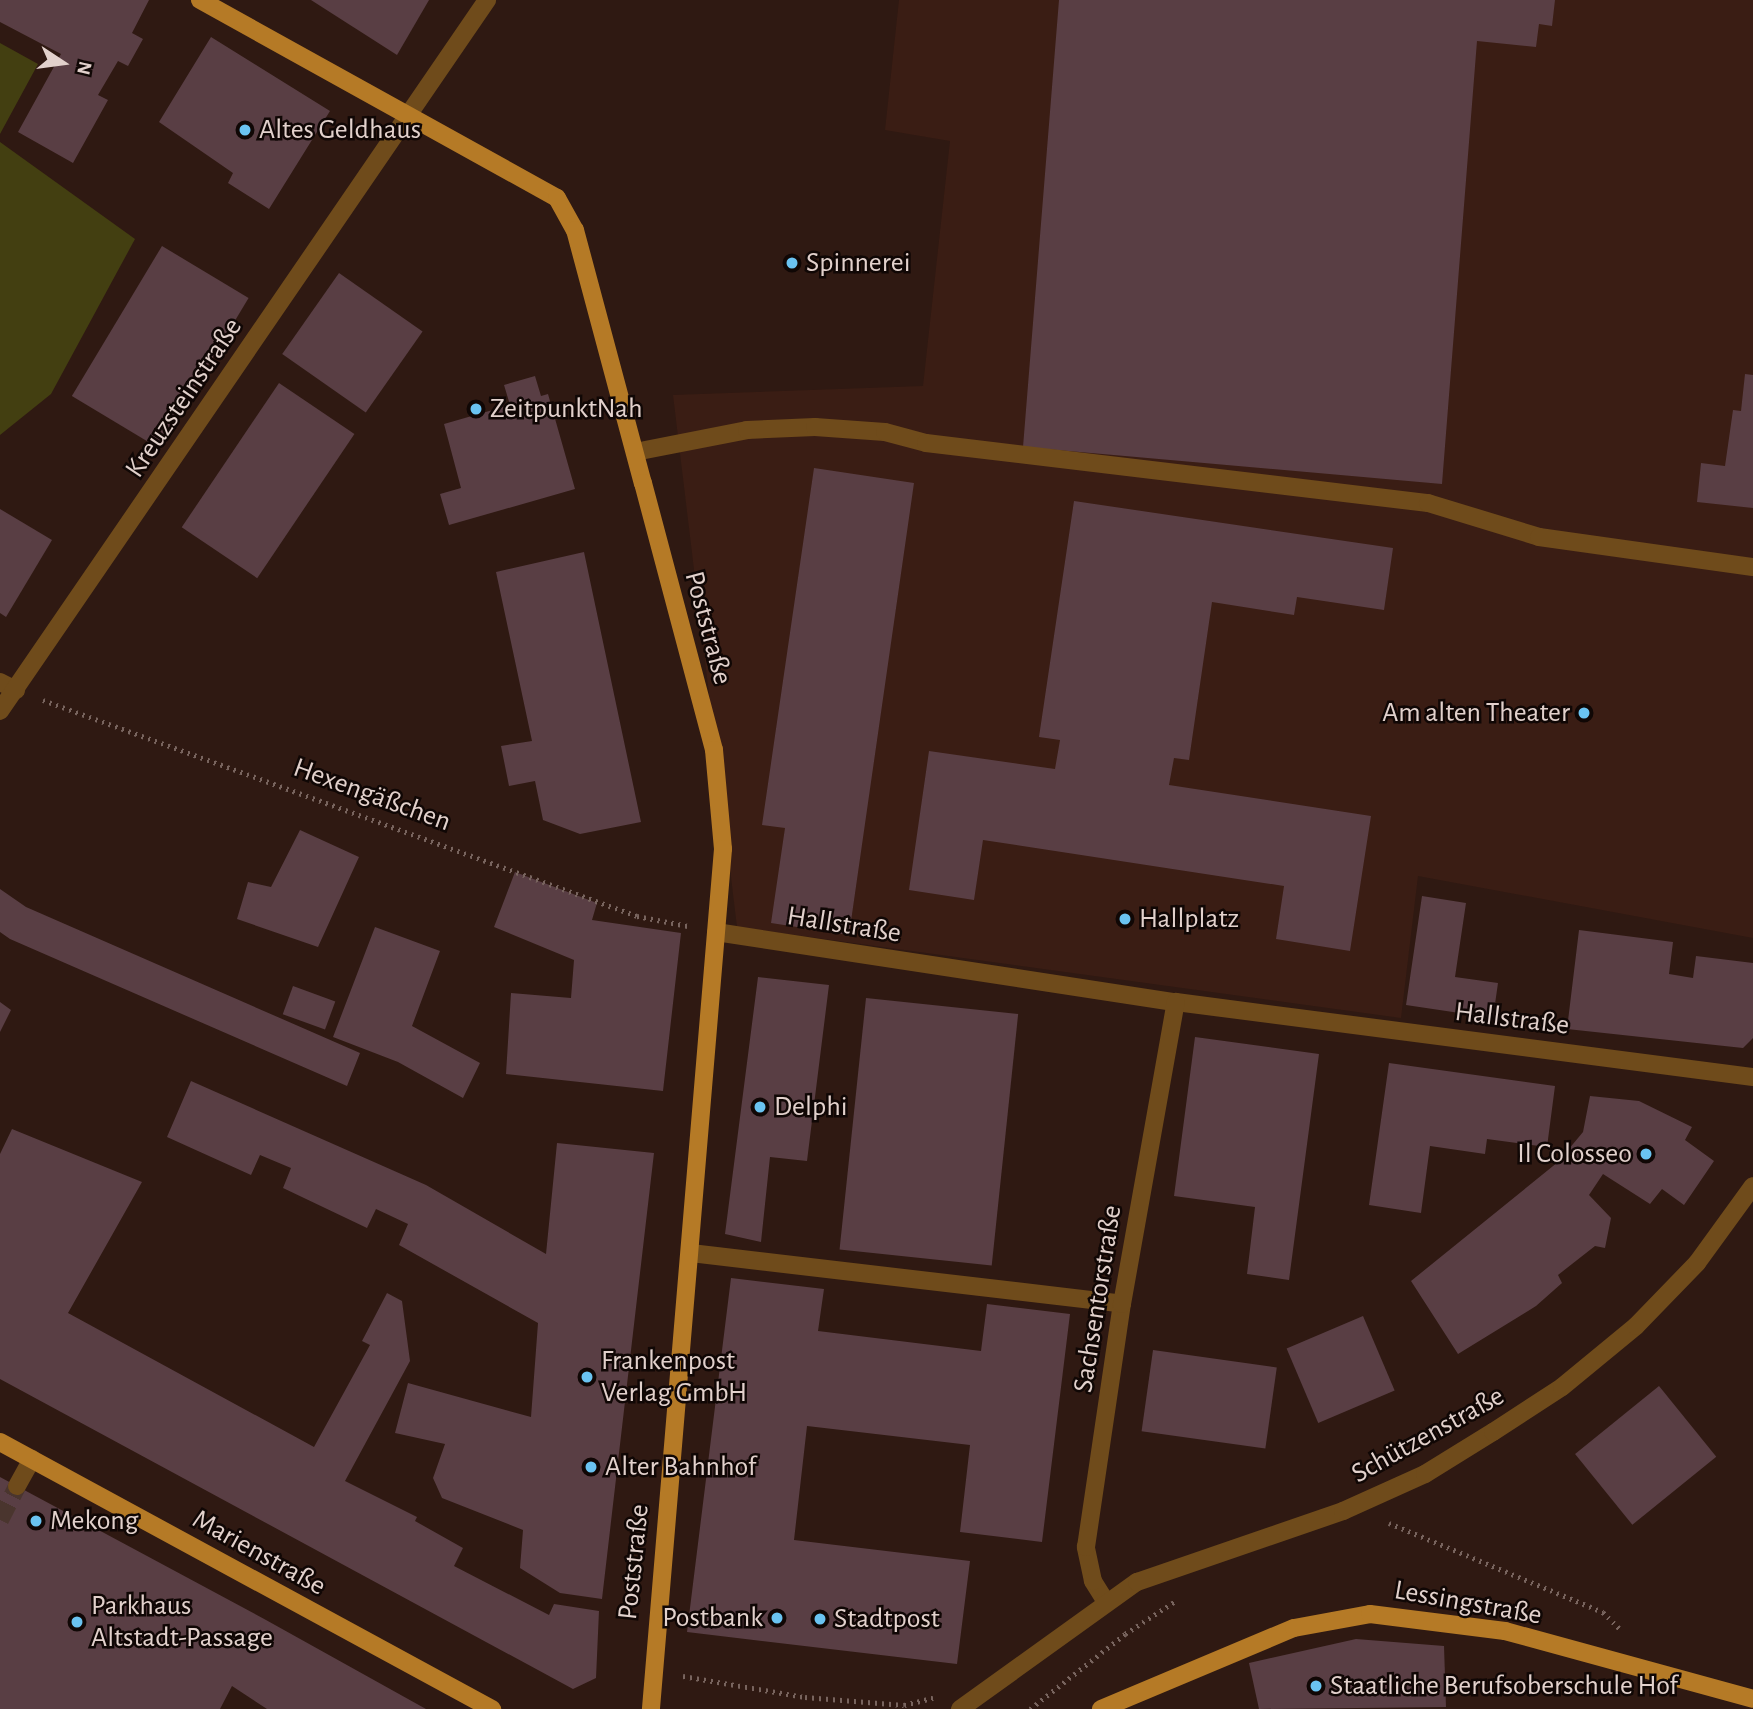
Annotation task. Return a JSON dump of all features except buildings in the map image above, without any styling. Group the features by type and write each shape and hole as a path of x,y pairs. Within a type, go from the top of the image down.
{"main road":[{"name":"Poststraße","path":"200,0 546,189 570,215 714,750 723,849 651,1709"},
{"name":"Marienstraße","path":"0,1442 492,1709"},
{"name":"Lessingstraße","path":"1101,1709 1294,1628 1370,1614 1505,1631 1753,1699"}],"street":[{"name":"Kreuzsteinstraße","path":"0,711 8,686 410,114 487,0"},
{"path":"635,452 747,430 815,426 884,432 926,443 1428,503 1539,537 1753,567"},
{"name":"Hallstraße","path":"716,932 1175,1002 1753,1077"},
{"name":"Sachsentorstraße","path":"1106,1602 1093,1581 1086,1548 1122,1304 1175,1002"},
{"name":"Schützenstraße","path":"961,1709 1106,1602 1166,1569 1343,1511 1424,1474 1562,1387 1636,1326 1689,1272 1753,1186"},
{"path":"691,1254 1122,1304"},
{"path":"17,1486 32,1459"}],"path":[{"name":"Hexengäßchen","path":"8,686 637,916 716,932"},
{"path":"1343,1511 1387,1522 1603,1612 1623,1631"},
{"path":"1030,1709 1125,1634 1178,1602 1166,1569"},
{"path":"653,1665 686,1677 805,1697 904,1705 944,1695"}],"shaded area":[{"path":"899,0 1753,0 1753,938 1418,876 1401,1018 737,927 673,395 923,386 950,141 885,130"},
{"path":"0,43 38,64 0,134"},
{"path":"0,142 135,239 51,394 0,435"}],"tunnel":[{"path":"0,1520 17,1486"}],"place":[{"name":"Altes Geldhaus","path":"245,130"},
{"name":"Spinnerei","path":"792,263"},
{"name":"ZeitpunktNah","path":"476,409"},
{"name":"Am alten Theater","path":"1584,713"},
{"name":"Hallplatz","path":"1125,919"},
{"name":"Delphi","path":"760,1107"},
{"name":"Il Colosseo","path":"1646,1154"},
{"name":"Frankenpost Verlag GmbH","path":"587,1377"},
{"name":"Alter Bahnhof","path":"591,1467"},
{"name":"Mekong","path":"36,1521"},
{"name":"Postbank","path":"777,1618"},
{"name":"Stadtpost","path":"820,1619"},
{"name":"Parkhaus Altstadt-Passage","path":"77,1622"},
{"name":"Staatliche Berufsoberschule Hof","path":"1316,1686"}]}
